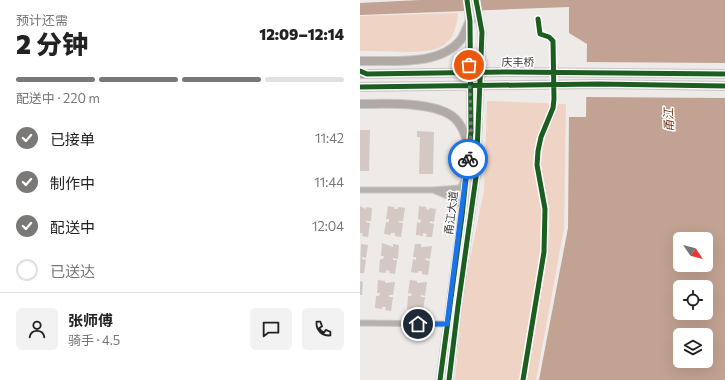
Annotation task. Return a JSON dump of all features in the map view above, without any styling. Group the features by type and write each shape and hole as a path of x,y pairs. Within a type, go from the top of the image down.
{"main road":[{"name":"甬江大道","path":"440,380 463,206 471,132 469,110 470,21 467,0"},
{"name":"甬江大道","path":"449,380 476,177 482,32 476,0"},
{"path":"360,61 432,58 449,50 462,38 470,21"},
{"name":"庆丰桥","path":"360,74 519,72 725,74"},
{"name":"庆丰桥","path":"360,87 598,84 725,86"},
{"path":"360,104 440,109 453,116 459,124 466,135 469,148"}],"street":[{"path":"360,190 433,190 460,188 466,176"},
{"path":"433,190 452,198 463,206"},
{"path":"360,323 447,324"}],"shaded area":[{"path":"458,13 453,35 448,42 442,46 415,52 360,51 360,16"},
{"path":"487,101 566,104 564,229 536,380 455,380 464,288 484,191"}],"water":[{"name":"甬江","path":"420,0 725,0 725,380 539,380 568,228 569,117 586,117 587,44 569,33 569,7 360,15 360,3"}],"pier":[{"path":"584,62 725,63 725,98 584,97"}],"building":[{"path":"360,130 370,130 369,171 360,171"},
{"path":"417,131 434,132 433,174 419,174 420,137 417,137"},
{"path":"360,206 366,209 366,207 372,208 371,221 366,221 370,223 368,237 362,236 363,233 360,233"},
{"path":"388,206 394,207 394,209 398,209 398,207 405,208 403,221 398,222 403,223 401,237 395,236 395,233 391,233 391,235 384,234 386,222 389,222 389,219 386,219"},
{"path":"419,206 426,207 426,209 429,210 430,208 436,209 434,222 430,221 430,223 434,224 432,237 426,237 427,234 423,233 423,236 416,235 417,222 420,223 421,220 418,219"},
{"path":"382,243 393,247 393,244 399,245 398,259 393,258 393,260 397,260 395,274 389,273 390,271 386,270 386,273 379,272 380,259 383,259 384,256 381,256"},
{"path":"361,244 368,245 366,258 362,257 362,259 366,260 364,273 360,273"},
{"path":"415,244 421,244 421,247 432,246 430,259 426,258 425,260 430,261 428,275 422,274 422,271 418,271 418,273 411,272 413,259 416,260 416,257 413,257"},
{"path":"378,280 385,281 385,283 395,282 393,295 389,295 389,297 393,297 391,311 385,310 386,307 382,307 382,309 375,308 376,296 379,296 380,293 377,293"},
{"path":"410,280 417,281 417,283 427,282 425,296 421,295 421,297 425,297 423,311 417,310 418,308 414,307 414,310 407,309 408,296 411,296 412,294 408,293"},
{"path":"360,281 363,282 362,295 360,295"}],"cycle path":[{"path":"440,380 462,216 471,132 470,21 467,0"},
{"path":"449,380 476,177 482,32 476,0"},
{"path":"523,380 544,252 545,209 537,165 538,151 541,137 553,108 554,99 553,41 549,37 540,34 538,19"},
{"path":"360,71 367,74 504,72 725,74"},
{"path":"360,87 598,84 725,86"}],"way so far":[{"path":"468,159 471,132 469,110 469,65"}],"route":[{"path":"418,324 447,324 462,216 468,159"}]}
